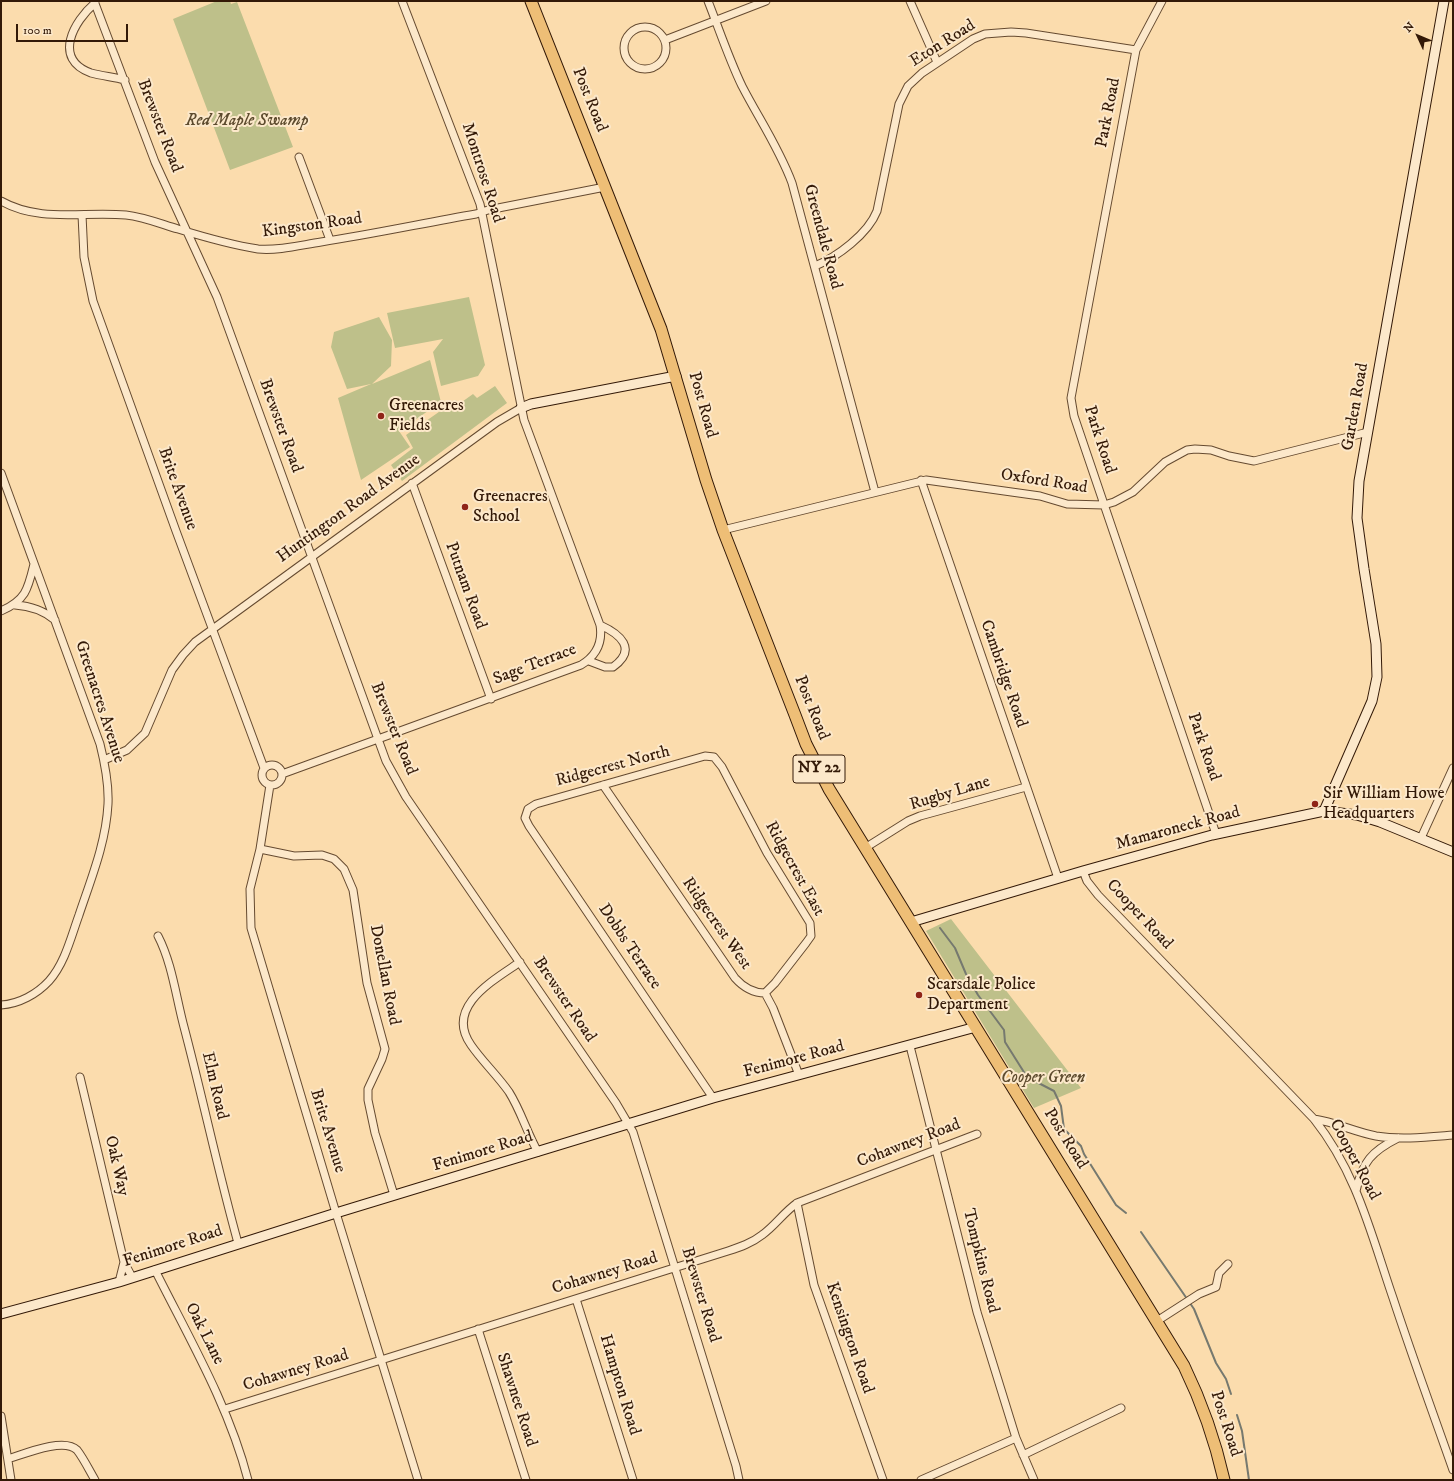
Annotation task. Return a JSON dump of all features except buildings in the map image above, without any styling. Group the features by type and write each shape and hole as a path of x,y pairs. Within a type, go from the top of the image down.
{"main road":[{"name":"Post Road","path":"531,1 661,329 706,480 723,530 806,744 829,789 1184,1366 1213,1435 1224,1480"}],"street":[{"name":"Montrose Road","path":"402,1 470,176 482,212 521,408"},
{"name":"Greendale Road","path":"708,1 741,83 756,114 778,148 786,166 875,492"},
{"path":"665,40 766,1"},
{"path":"910,1 937,62"},
{"name":"Park Road","path":"1162,1 1136,50 1071,398 1074,416 1216,834"},
{"name":"Garden Road","path":"1324,811 1372,701 1377,677 1376,644 1364,569 1357,502 1444,1"},
{"path":"95,2 79,19 74,27 69,46 71,54 76,62 91,72 125,80"},
{"name":"Brewster Road","path":"95,2 154,162 188,232 217,297 386,760 406,797 616,1102 633,1132 676,1268 739,1480"},
{"path":"647,27 654,29 661,34 665,40 667,50 665,56 661,63 654,68 638,68 627,60 625,53 625,41 634,30 647,27"},
{"name":"Eton Road","path":"814,266 854,241 875,217 902,98 913,80 937,62 973,39 994,32 1026,33 1136,50"},
{"path":"299,157 330,240"},
{"name":"Kingston Road","path":"1,201 17,209 40,214 127,215 258,249 277,249 482,212 605,187"},
{"name":"Brite Avenue","path":"82,215 84,257 93,301 264,768 262,774 263,780 270,785 260,849 250,889 251,928 418,1480"},
{"name":"Huntington Road Avenue","path":"104,760 127,750 141,738 150,724 166,682 176,664 189,648 212,629 496,422 531,404 676,376"},
{"name":"Sage Terrace","path":"282,774 379,740 581,665 589,661 598,648 600,641 600,625 521,408"},
{"name":"Oxford Road","path":"723,530 921,480 1040,496 1067,504 1104,505 1114,502 1133,492 1165,462 1187,450 1211,450 1245,460 1254,460 1368,432"},
{"name":"Greenacres Avenue","path":"1,473 100,744 108,775 108,803 102,843 62,959 50,980 35,992 15,1003 1,1005"},
{"name":"Cambridge Road","path":"921,480 1058,878"},
{"name":"Putnam Road","path":"412,483 491,699"},
{"path":"1,611 15,605 24,596 29,586 34,563"},
{"path":"15,605 29,606 40,610 56,621"},
{"path":"589,661 605,667 613,667 623,658 625,646 623,640 614,631 600,625"},
{"name":"Ridgecrest North","path":"525,812 531,806 536,804 603,784 712,756"},
{"name":"Ridgecrest East","path":"712,756 722,767 767,854 810,923 810,936 806,943 775,983 765,992"},
{"path":"264,768 270,765 277,766 282,774 279,783 270,785"},
{"path":"1421,838 1453,768"},
{"name":"Ridgecrest West","path":"603,784 736,978 742,985 753,991 765,992"},
{"name":"Rugby Lane","path":"865,848 908,821 920,816 1026,787"},
{"name":"Mamaroneck Road","path":"911,922 1058,878 1216,834 1324,811 1369,818 1453,852"},
{"name":"Dobbs Terrace","path":"525,812 525,818 529,826 713,1098"},
{"name":"Donellan Road","path":"260,849 294,856 322,855 334,860 344,869 350,880 361,933 371,1002 385,1049 382,1060 368,1089 368,1100 375,1133 394,1195"},
{"name":"Cooper Road","path":"1083,871 1087,881 1111,909 1314,1119 1333,1146 1356,1191 1372,1229 1392,1297 1453,1470"},
{"name":"Elm Road","path":"158,936 166,956 238,1243"},
{"path":"520,962 472,998 463,1024 465,1035 471,1046 509,1092 521,1114 538,1152"},
{"path":"765,992 773,1008 799,1074"},
{"name":"Fenimore Road","path":"1,1314 119,1282 238,1243 713,1098 976,1027"},
{"name":"Tompkins Road","path":"910,1046 978,1312 1016,1438 1034,1480"},
{"name":"Oak Way","path":"80,1077 124,1262 132,1278"},
{"path":"1314,1119 1329,1121 1350,1129 1378,1136 1398,1138 1453,1135"},
{"name":"Cohawney Road","path":"225,1409 676,1268 753,1241 763,1235 786,1210 797,1203 977,1134"},
{"path":"1356,1191 1358,1180 1367,1160 1384,1145 1398,1138"},
{"name":"Kensington Road","path":"797,1203 814,1285 883,1480"},
{"name":"Oak Way","path":"119,1282 124,1262"},
{"path":"1157,1321 1191,1298 1216,1287 1220,1273 1228,1264"},
{"name":"Oak Lane","path":"155,1270 225,1409 237,1440 248,1480"},
{"name":"Hampton Road","path":"576,1299 633,1480"},
{"name":"Shawnee Road","path":"478,1329 526,1480"},
{"path":"1023,1455 1121,1408"},
{"path":"1,1416 11,1480"},
{"path":"921,1480 1016,1438"},
{"path":"8,1459 59,1444 68,1445 76,1450 95,1480"}],"green space":[{"name":"Red Maple Swamp","path":"217,1 230,1 231,4 237,2 293,147 230,170 173,19"},
{"path":"469,297 485,365 478,376 441,386 433,352 443,339 395,348 387,313"},
{"name":"Greenacres Fields","path":"379,317 392,340 391,366 372,384 430,360 441,402 399,431 410,447 361,480 338,398 371,384 347,389 331,347 334,332"},
{"path":"495,386 507,403 402,481 391,465 413,448 406,435 456,400 459,404 473,394 477,398"},
{"name":"Cooper Green","path":"951,919 1081,1088 1034,1108 926,931"}],"waterway":[{"path":"940,928 955,948 966,974 978,995 1004,1030 1005,1042 1027,1077 1054,1091 1061,1106 1064,1129 1081,1146 1084,1154 1116,1205 1126,1213"},
{"path":"1141,1232 1194,1309 1216,1363 1226,1379 1231,1394"},
{"path":"1237,1415 1242,1431 1249,1480"}],"place":[{"name":"Greenacres Fields","path":"381,416"},
{"name":"Greenacres School","path":"465,507"},
{"name":"Sir William Howe Headquarters","path":"1315,804"},
{"name":"Scarsdale Police Department","path":"919,995"}]}
